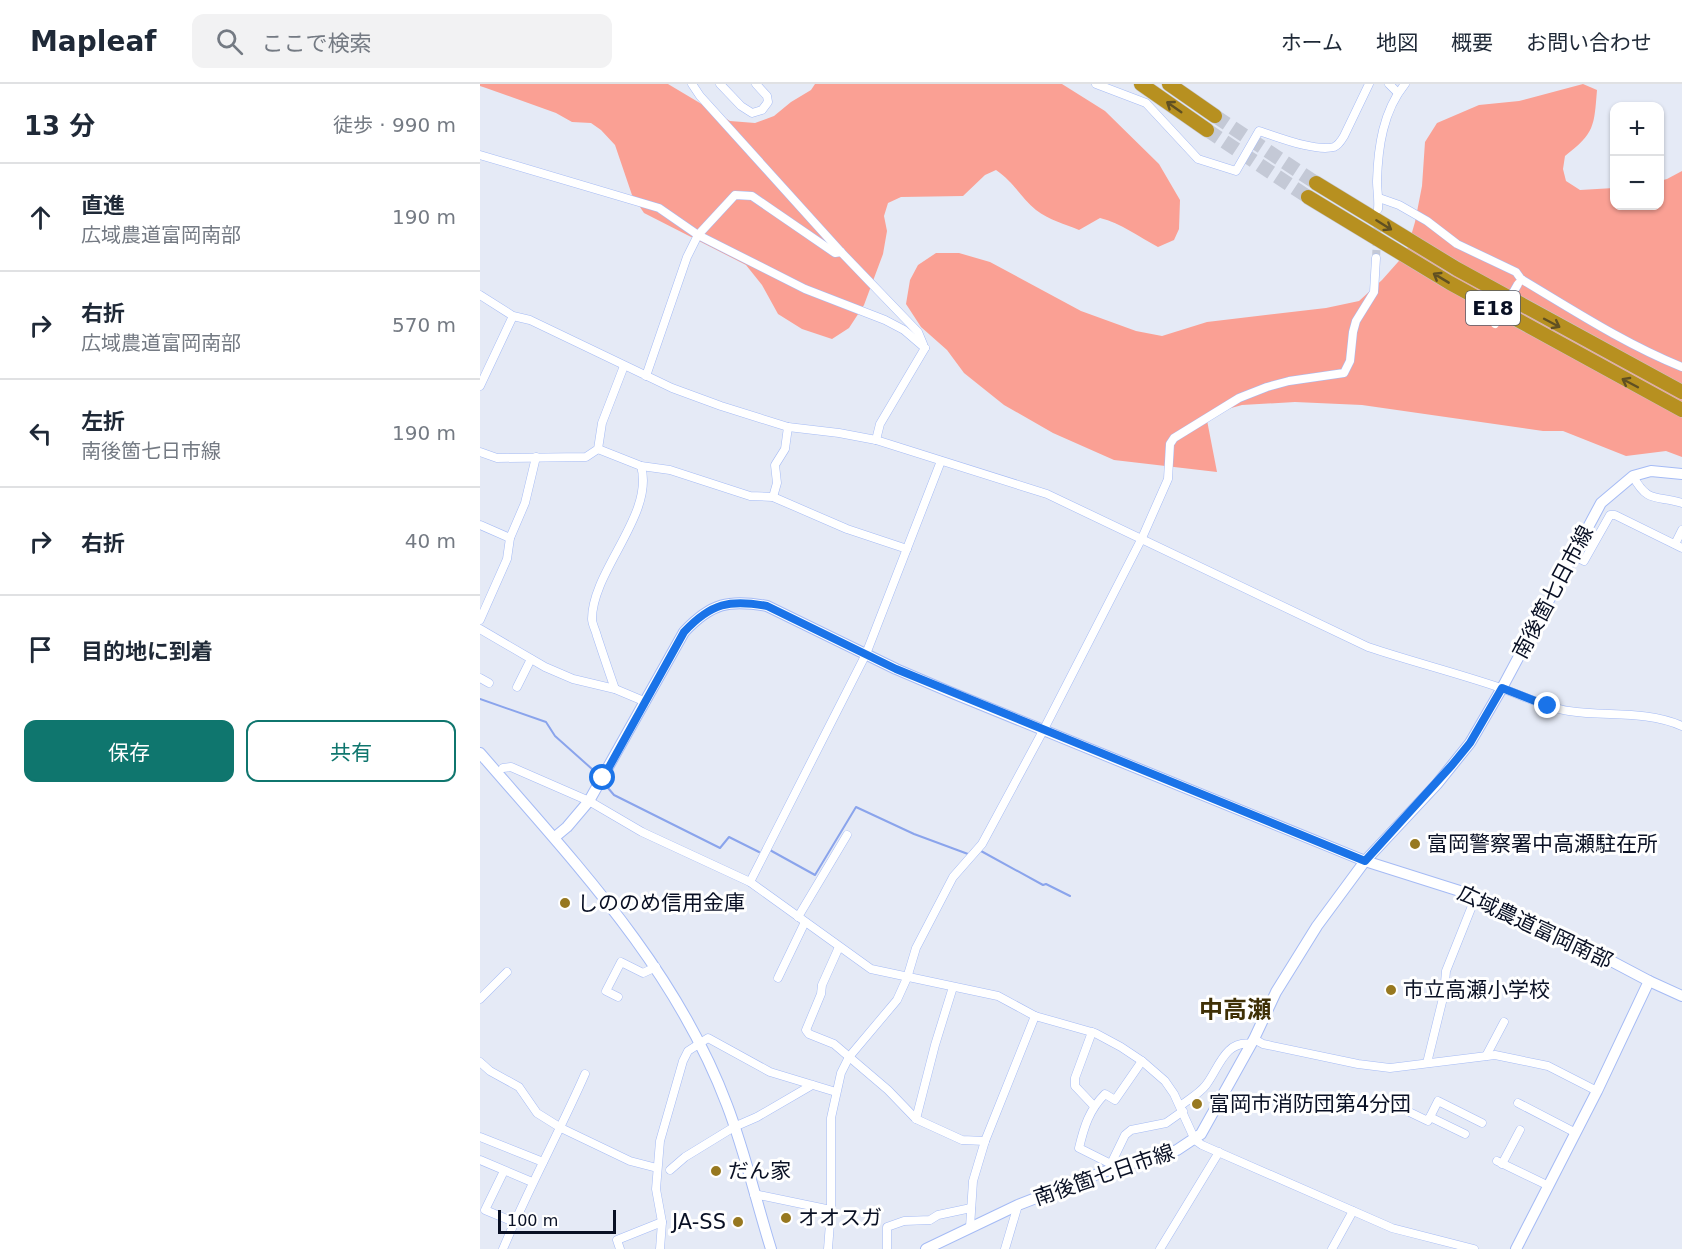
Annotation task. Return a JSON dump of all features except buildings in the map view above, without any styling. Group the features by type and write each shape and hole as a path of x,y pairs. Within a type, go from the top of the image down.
{"highway":[{"path":"1142,84 1207,130"},
{"path":"1169,84 1215,116"},
{"name":"E18","path":"1316,183 1457,269 1682,392"},
{"name":"E18","path":"1308,197 1450,283 1682,410"}],"street":[{"path":"692,84 700,96 841,252 918,332 925,348"},
{"path":"720,84 741,106 755,113 765,108 768,102 756,84"},
{"path":"1096,84 1146,103 1198,159 1236,171 1259,131 1316,147 1335,147 1340,143 1369,84"},
{"path":"1389,84 1398,93"},
{"path":"1378,209 1377,182 1381,135 1389,111 1405,84"},
{"path":"480,155 660,208 698,235 805,289 885,320 904,330 925,348"},
{"path":"646,376 687,257 698,235 735,195 752,196 835,253 841,252"},
{"path":"1379,198 1399,205 1457,244 1516,273 1519,282 1658,357 1682,367"},
{"path":"828,1249 831,1210 831,1118 841,1073 849,1057 897,1000 908,978 916,948 953,877 982,844 1044,729 1143,538 1168,478 1170,444 1174,438 1239,398 1258,390 1289,381 1344,373 1350,361 1356,321 1374,292 1376,258"},
{"path":"1495,324 1519,282"},
{"path":"480,295 513,315 530,320 692,396 788,427 876,440 1047,494 1368,646 1406,660 1502,688 1548,706 1570,711 1655,717 1682,726"},
{"path":"480,386 513,315"},
{"path":"876,440 880,424 925,348"},
{"path":"480,452 497,458 586,457 598,449 602,423 624,366"},
{"path":"773,497 777,483 775,465 784,449 788,427"},
{"path":"598,449 641,466 670,470 750,496 773,497 848,529 907,549"},
{"path":"480,620 507,559 510,538 530,486 536,457"},
{"path":"750,882 866,654 941,461"},
{"path":"615,689 592,620 597,594 638,506 643,474 641,466"},
{"path":"1682,474 1651,471 1633,476 1641,490 1651,496 1682,503"},
{"name":"南後箇七日市線","path":"926,1249 1018,1205 1110,1167 1163,1156 1195,1140 1207,1125 1253,1042 1276,992 1307,942 1365,861 1437,784 1470,743 1601,503 1633,476"},
{"path":"1572,555 1584,561 1610,515 1615,515 1678,546 1682,530"},
{"path":"480,525 510,538"},
{"name":"広域農道富岡南部","path":"555,837 590,801 684,632 700,615 722,604 747,602 767,606 939,687 1365,861 1476,896 1682,996"},
{"path":"480,629 531,659 573,679 615,689 646,702"},
{"path":"517,687 531,659"},
{"path":"480,678 489,683"},
{"path":"480,753 555,837 618,915 656,967 700,1043 727,1105 771,1249"},
{"path":"503,768 511,767 590,801 642,832 750,882 871,969 998,996 1035,1016 1092,1032 1121,1047 1165,1081 1181,1108 1195,1140 1219,1152 1392,1228 1447,1246 1474,1249"},
{"path":"778,978 801,920 847,835"},
{"path":"1427,1063 1444,994 1446,971 1476,896"},
{"path":"839,947 806,1030 809,1034 834,1044 888,1090 916,1119 962,1140 985,1142"},
{"path":"618,998 606,991 621,962 643,973 656,967"},
{"path":"480,999 507,972"},
{"path":"1516,1249 1597,1091 1648,981"},
{"path":"916,1119 934,1045 953,987"},
{"path":"970,1227 973,1181 985,1142 1035,1016"},
{"path":"1486,1056 1504,1022"},
{"path":"1092,1032 1078,1066 1075,1086 1094,1105"},
{"path":"660,1249 662,1222 656,1189 660,1141 683,1061 688,1051 708,1038 770,1072 836,1092"},
{"path":"1142,1061 1115,1100 1105,1094 1094,1105 1084,1125 1079,1148 1110,1167 1125,1135 1131,1130 1166,1124 1206,1085 1230,1049 1243,1043 1253,1042 1367,1066 1390,1068 1495,1055 1548,1066 1597,1091"},
{"path":"480,1062 490,1071 519,1088 537,1113 561,1128 630,1161 657,1168"},
{"path":"503,1249 532,1182 561,1128 585,1074"},
{"path":"670,1170 685,1157 734,1127 757,1117 812,1084"},
{"path":"1402,1109 1428,1121 1438,1101 1482,1123"},
{"path":"1518,1103 1576,1133"},
{"path":"1430,1117 1465,1134"},
{"path":"1520,1130 1499,1162 1549,1186"},
{"path":"480,1137 543,1162"},
{"path":"1160,1249 1219,1152"},
{"path":"480,1160 532,1182"},
{"path":"504,1171 485,1210 514,1222"},
{"path":"754,1194 831,1210"},
{"path":"1005,1249 1018,1205"},
{"path":"887,1249 887,1227 904,1221 930,1220 939,1215 971,1208"},
{"path":"1332,1249 1353,1211"},
{"path":"620,1249 617,1240 662,1222"}],"shaded area":[{"path":"480,84 668,84 730,121 755,123 774,116 811,90 815,84 1062,84 1105,111 1159,164 1180,200 1179,229 1174,240 1158,247 1123,227 1100,218 1079,230 1036,210 996,170 985,175 963,196 901,197 888,203 884,216 887,231 883,254 864,305 849,328 832,339 802,329 778,314 762,285 746,265 644,213 632,195 615,145 601,130 591,123 572,122 556,113 480,86"},
{"path":"1583,84 1597,90 1595,112 1588,135 1565,156 1563,169 1566,181 1580,190 1610,188 1610,210 1664,210 1664,180 1682,171 1682,457 1666,451 1626,456 1563,431 1543,431 1362,405 1295,402 1242,405 1206,415 1217,472 1114,460 1053,433 1004,405 964,373 947,350 921,327 906,304 910,280 918,265 936,253 959,253 990,262 1081,311 1136,331 1162,336 1207,322 1326,308 1359,301 1406,253 1422,186 1425,142 1437,123 1479,105 1519,101"}],"waterway":[{"path":"480,699 546,722 555,736 592,769"},
{"path":"608,788 614,795 720,848 729,837 759,852"},
{"path":"768,849 815,875 856,807 914,834 968,854"},
{"path":"981,851 1043,885 1046,884 1070,896"}],"tunnel":[{"path":"1215,116 1316,183"},
{"path":"1207,130 1308,197"},
{"path":"1376,258 1378,219"}],"place":[{"name":"富岡警察署中高瀬駐在所","path":"1415,844"},
{"name":"しののめ信用金庫","path":"565,903"},
{"name":"市立高瀬小学校","path":"1391,990"},
{"name":"富岡市消防団第4分団","path":"1197,1104"},
{"name":"だん家","path":"716,1171"},
{"name":"オオスガ","path":"786,1218"},
{"name":"JA-SS","path":"738,1222"}],"district":[{"name":"中高瀬","path":"1235,1010"}],"route":[{"path":"603,778 684,632 700,615 722,604 734,602 767,606 896,669 1365,861 1437,784 1470,743 1502,688 1548,706"}]}
